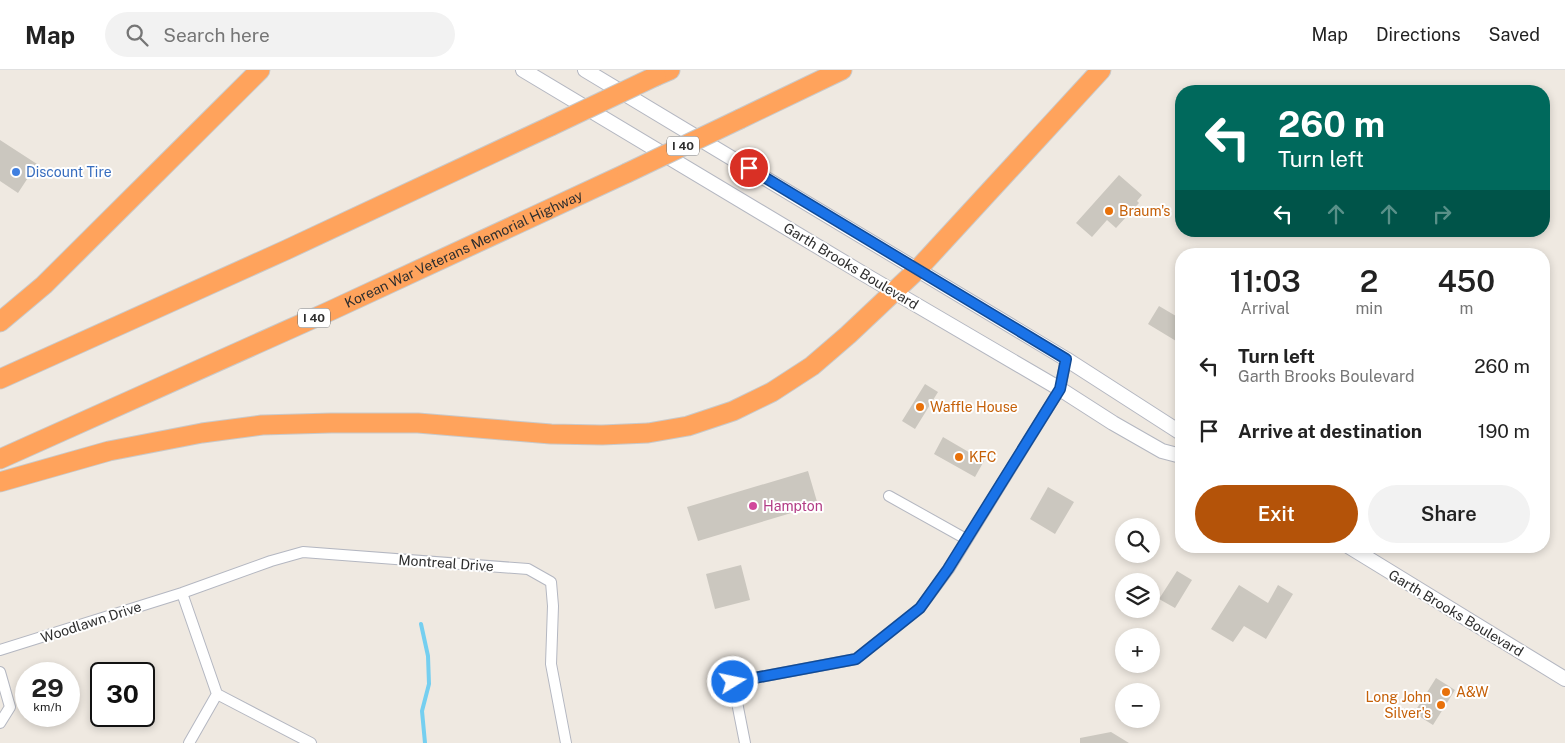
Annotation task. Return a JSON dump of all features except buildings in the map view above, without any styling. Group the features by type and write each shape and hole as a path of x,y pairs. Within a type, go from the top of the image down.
{"highway":[{"path":"0,322 58,271 260,70"},
{"name":"Korean War Veterans Memorial Highway","path":"0,459 330,311 842,70"},
{"path":"0,482 109,451 202,433 262,425 418,423 551,434 602,435 648,433 688,426 733,411 772,392 812,366 848,335 917,270 1100,70"},
{"path":"0,379 286,250 663,73"}],"street":[{"name":"Garth Brooks Boulevard","path":"523,70 1060,389 1113,423 1162,451 1175,454"},
{"path":"585,70 1066,359 1175,429"},
{"path":"745,743 733,682 856,659 920,608 948,569 1060,389 1066,359"},
{"path":"889,496 966,539"},
{"name":"Montreal Drive","path":"182,593 271,561 303,552 528,570 551,582 553,606 551,664 566,743"},
{"name":"Garth Brooks Boulevard","path":"1359,553 1565,679"},
{"path":"182,593 217,694 311,743"},
{"name":"Woodlawn Drive","path":"0,650 182,593"},
{"path":"0,672 10,706 0,723"},
{"path":"189,743 217,694"}],"waterway":[{"path":"421,624 428,656 429,684 422,711 425,743"}],"place":[{"name":"Discount Tire","path":"16,172"},
{"name":"Braum's","path":"1109,211"},
{"name":"Waffle House","path":"920,407"},
{"name":"KFC","path":"959,457"},
{"name":"Hampton","path":"753,506"},
{"name":"A&W","path":"1446,692"},
{"name":"Long John Silver's","path":"1441,705"}],"route":[{"path":"733,682 856,659 920,608 948,569 1060,389 1066,359 749,168"}]}
